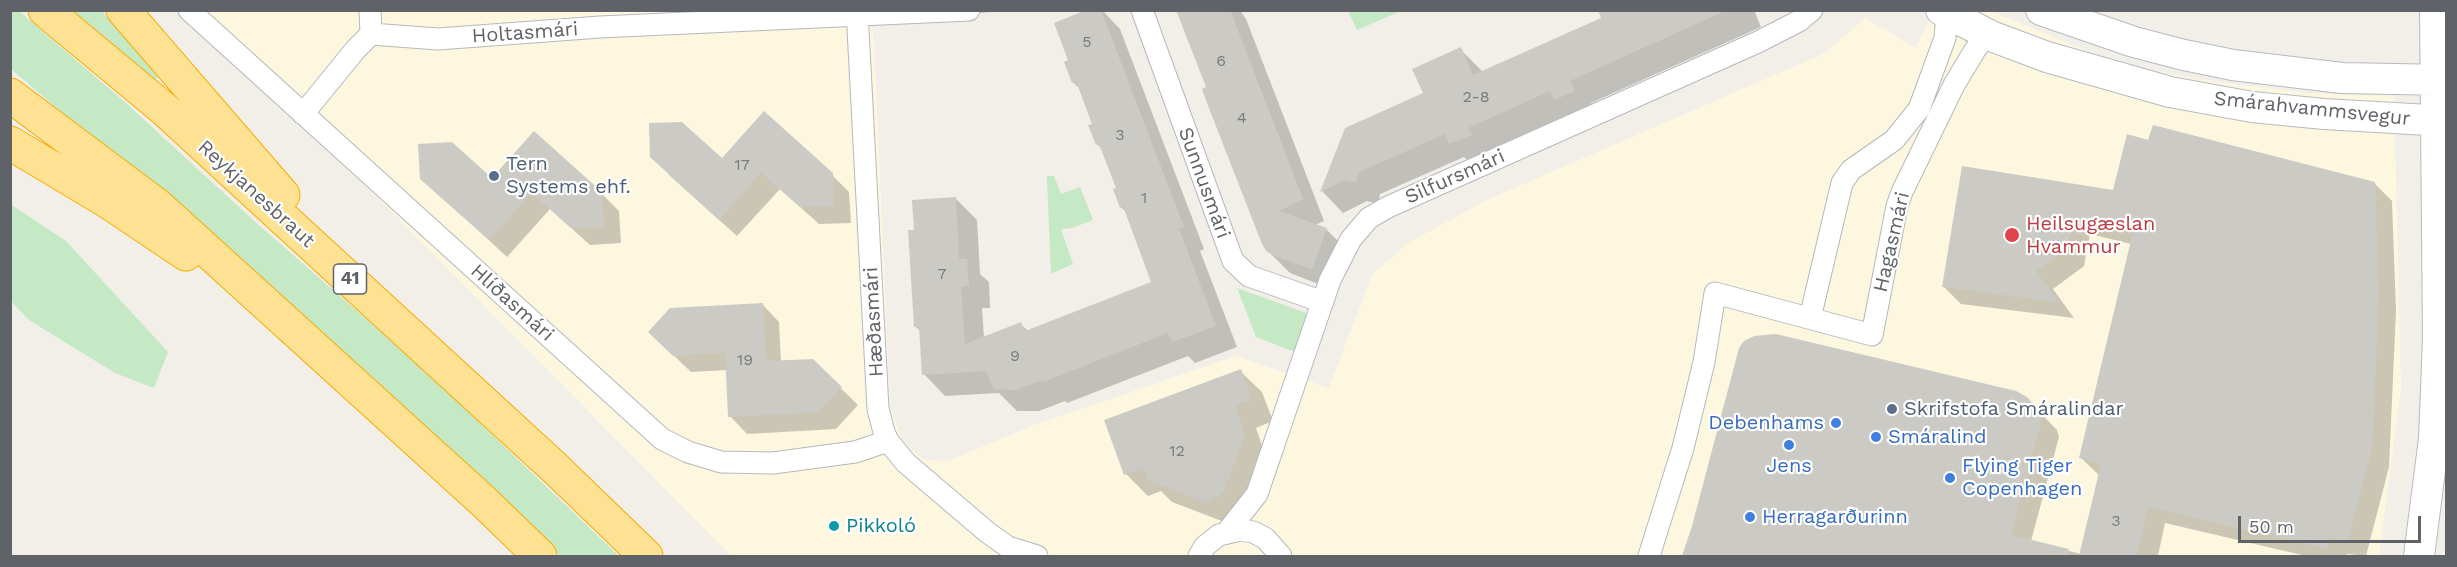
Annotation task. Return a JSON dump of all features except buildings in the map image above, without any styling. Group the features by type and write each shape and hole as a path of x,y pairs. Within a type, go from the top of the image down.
{"highway":[{"name":"Reykjanesbraut","path":"45,10 164,109 557,470 646,556"},
{"path":"123,10 378,305"},
{"path":"10,94 158,206 483,501 540,556"},
{"path":"10,143 107,201 284,319"}],"main road":[{"name":"Smárahvammsvegur","path":"2041,10 2134,42 2233,65 2342,78 2441,80"},
{"path":"2419,556 2434,439 2437,361 2441,80 2435,10"},
{"name":"Smárahvammsvegur","path":"1944,12 1991,36 2098,73 2170,92 2252,107 2441,121"}],"street":[{"name":"Hlíðasmári","path":"189,10 662,440 688,452 721,462 772,463 855,452 888,441"},
{"path":"303,114 371,34 370,10"},
{"path":"858,12 969,10"},
{"name":"Sunnusmári","path":"1142,10 1233,261 1249,276 1323,302"},
{"name":"Silfursmári","path":"1227,532 1257,494 1330,280 1348,245 1369,218 1388,207 1758,42 1799,21 1812,10"},
{"name":"Holtasmári","path":"371,34 438,39 858,12"},
{"name":"Hæðasmári","path":"858,12 878,409 888,441 906,463 987,532 1008,547 1037,556"},
{"path":"1810,318 1842,183 1851,170 1894,140 1919,109 1945,38 1944,12"},
{"name":"Hagasmári","path":"1649,556 1692,414 1704,362 1715,293 1872,335 1897,206 1902,192 1954,85 1981,42 1991,36"},
{"name":"Silfursmári","path":"1257,494 1265,538"},
{"path":"1198,556 1211,540 1227,532 1240,530 1253,532 1265,538 1275,546 1281,556"}],"shaded area":[{"path":"201,11 869,11 874,40 890,409 903,441 924,460 948,461 1034,425 1236,356 1329,388 1372,275 1408,243 1487,200 1825,53 1865,18 1916,48 1934,11 1991,11 2089,52 2150,70 2214,82 2307,93 2394,96 2401,387 2379,556 731,556 305,124"}],"green space":[{"path":"11,11 19,11 126,103 252,219 421,367 619,556 560,556 416,421 11,69"},
{"path":"62,11 102,11 158,77 151,84"},
{"path":"1348,11 1401,11 1357,30"},
{"path":"1047,176 1054,176 1061,194 1080,187 1093,220 1072,228 1061,229 1073,264 1051,274"},
{"path":"10,204 66,241 168,352 154,388 115,373 29,320 11,301"},
{"path":"1237,288 1309,314 1295,352 1256,337"}],"place":[{"name":"Tern Systems ehf.","path":"494,176"},
{"name":"Heilsugæslan Hvammur","path":"2012,235"},
{"name":"Skrifstofa Smáralindar","path":"1892,409"},
{"name":"Debenhams","path":"1836,423"},
{"name":"Smáralind","path":"1876,437"},
{"name":"Jens","path":"1789,445"},
{"name":"Flying Tiger Copenhagen","path":"1950,478"},
{"name":"Herragarðurinn","path":"1750,517"},
{"name":"Pikkoló","path":"834,526"}]}
